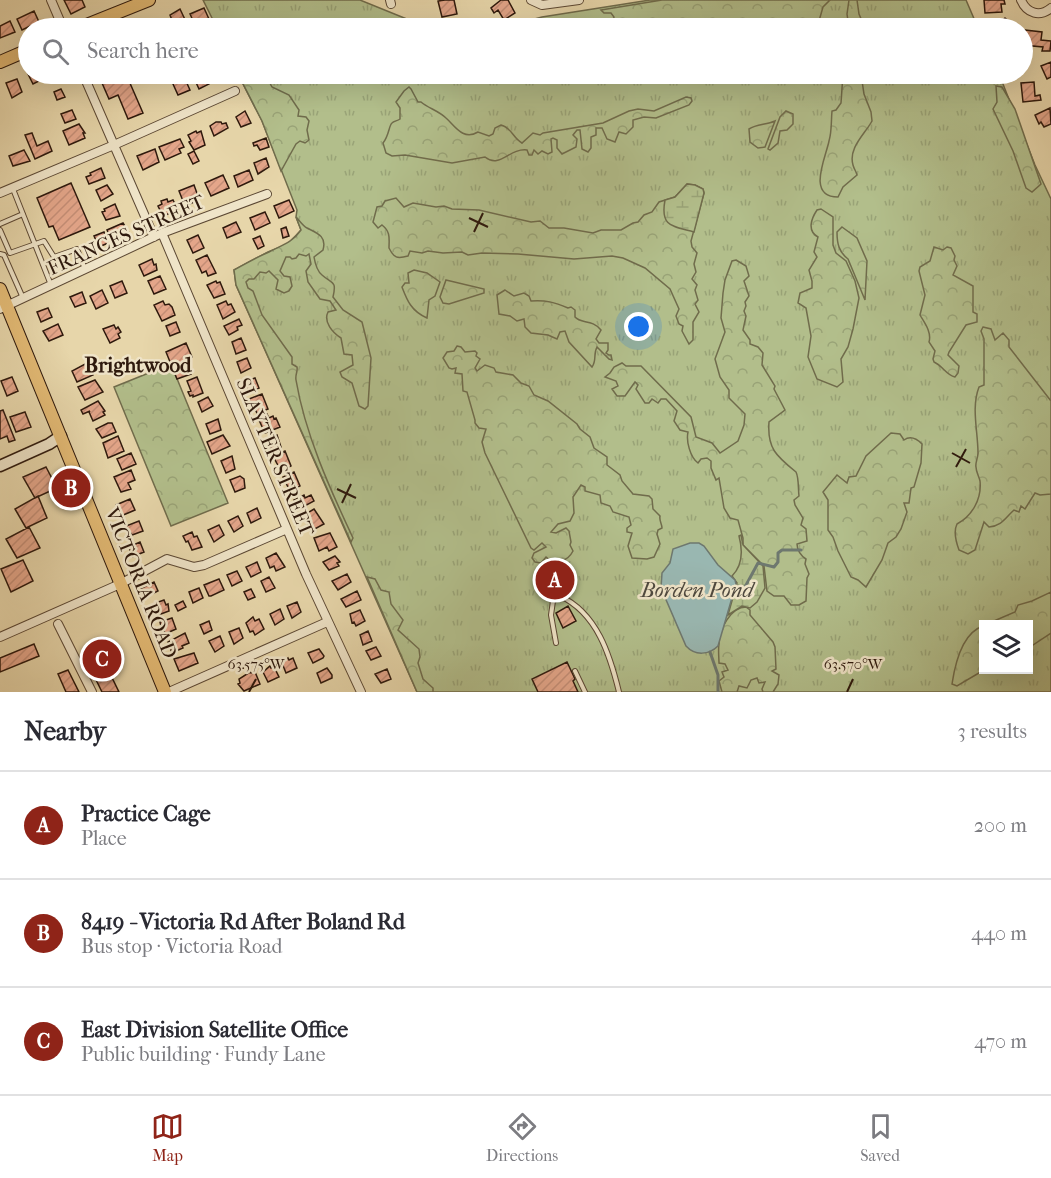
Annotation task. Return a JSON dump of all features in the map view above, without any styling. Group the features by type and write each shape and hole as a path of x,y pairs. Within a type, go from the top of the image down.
{"main road":[{"path":"104,18 149,0"},
{"path":"0,62 18,54"},
{"name":"VICTORIA ROAD","path":"0,289 3,308 61,436 120,584 167,692"}],"street":[{"path":"51,0 59,18"},
{"path":"532,0 542,5 579,0"},
{"path":"1022,0 1027,9 1032,12 1043,13 1051,8"},
{"path":"87,84 154,237"},
{"path":"0,193 235,91"},
{"name":"FRANCES STREET","path":"3,308 162,233 267,195"},
{"name":"SLAYTER STREET","path":"162,233 327,622 361,692"},
{"path":"0,466 61,436"},
{"path":"0,638 120,584 167,559 194,567 204,565 287,529"},
{"path":"167,692 327,622"},
{"path":"58,624 92,692"}],"lane":[{"path":"13,188 52,285"},
{"path":"0,224 23,214"},
{"path":"1,234 10,253 44,241 54,257 77,249 85,270"},
{"path":"0,254 4,255 24,299"},
{"path":"556,643 551,615 553,601 560,596 576,603 589,618 605,647 619,692"},
{"path":"575,670 585,692"}],"green space":[{"path":"203,0 360,0 404,18 212,18"},
{"path":"650,0 966,0 974,18 538,18"},
{"path":"662,0 830,0 823,7 820,18 614,18 611,13 604,13 601,10"},
{"path":"849,0 857,0 861,18 848,18"},
{"path":"243,84 1003,84 1051,199 1051,692 417,692 236,285 234,270 288,244 301,230 296,217 297,210 262,121"},
{"path":"243,84 270,84 289,95 299,110 298,116 306,117 309,121 307,130 309,140 296,144 281,171 262,121"},
{"path":"842,84 862,84 872,121 853,153 853,165 857,175 843,187 838,197 828,195 823,191 820,175 830,137 832,111 836,110 841,103"},
{"path":"996,86 1002,87 1015,109 1041,184 1032,192 1026,188 1013,151 993,109 997,102"},
{"path":"409,87 418,102 440,113 464,134 478,132 489,136 493,134 495,128 501,125 522,143 533,133 540,135 603,123 638,109 654,111 686,97 691,98 692,101 689,105 656,118 644,117 633,120 633,127 626,134 619,132 615,142 607,139 602,128 596,128 596,135 591,137 591,148 588,152 582,149 580,130 577,130 573,135 577,139 576,147 562,154 557,148 557,140 553,138 551,139 552,152 548,154 542,151 538,154 534,150 532,155 529,155 527,150 521,150 495,161 485,157 452,163 405,155 392,156 386,153 383,143 391,124 400,119 400,108 396,102"},
{"path":"786,111 793,114 793,124 787,130 780,131 778,143 770,150 768,149 780,117"},
{"path":"775,121 765,147 758,148 750,142 749,129"},
{"path":"687,184 703,189 704,193 691,241 697,253 694,264 696,272 692,279 697,285 695,290 698,300 695,304 699,312 693,322 693,340 689,344 682,331 683,326 679,324 676,316 679,309 670,289 645,268 623,258 612,256 574,259 518,254 468,255 462,252 428,251 422,253 410,251 408,256 398,257 394,256 389,248 387,230 382,225 378,228 373,222 377,207 382,206 385,201 396,198 404,207 413,203 452,209 479,210 531,222 540,221 549,228 593,233 601,230 621,230 652,212 659,202 675,197"},
{"path":"687,184 703,189 704,193 694,232 669,224 664,216 665,200 675,197"},
{"path":"821,209 833,217 833,245 836,253 846,261 855,281 859,298 848,347 841,359 843,382 837,387 817,379 808,357 811,336 806,308 798,303 800,293 812,288 809,270 817,257 814,252 818,237 812,232 811,225 817,210"},
{"path":"296,217 306,227 318,233 324,241 323,250 314,257 319,271 334,285 333,297 343,310 362,322 371,358 368,406 365,409 359,406 352,383 342,377 340,372 353,365 352,355 344,354 341,338 328,323 328,312 336,310 330,301 320,299 308,282 306,271 311,264 309,254 306,256 299,254 292,259 286,257 280,271 284,276 290,277 292,286 289,291 284,293 276,289 278,280 269,271 260,272 254,279 246,282 248,288 253,291 262,315 292,357 292,364 297,367 296,380 305,421 327,481 353,538 351,542 236,285 234,270 287,243 298,234 301,230"},
{"path":"842,227 857,238 867,261 865,300 848,259 839,247 837,232"},
{"path":"934,247 943,250 947,247 951,248 957,266 953,275 973,286 973,312 977,314 977,322 966,325 948,355 959,366 955,377 934,362 935,351 929,342 929,331 920,315 925,295 919,271 920,267 930,261"},
{"path":"736,260 746,266 749,276 744,281 749,296 745,302 746,316 743,330 750,344 758,347 763,353 762,365 775,386 774,389 785,410 769,422 771,445 798,477 799,496 794,500 803,518 801,525 806,529 807,541 797,546 806,559 805,564 809,574 806,601 799,605 791,605 784,596 774,596 767,591 764,566 743,545 738,520 730,518 724,508 719,478 716,480 711,461 707,458 701,459 698,463 693,457 688,444 688,432 680,430 674,421 677,411 666,399 661,399 658,403 652,399 649,403 645,403 636,389 638,385 635,382 625,396 617,396 612,389 618,386 616,381 605,377 614,367 622,363 626,366 641,366 691,417 696,437 712,443 720,453 738,441 745,414 729,398 729,390 720,377 715,359 725,332 721,318 725,280 732,261"},
{"path":"414,270 427,273 440,282 435,296 429,300 427,318 413,309 402,287 405,283 409,283 408,273"},
{"path":"446,280 484,289 484,293 449,304 443,303 440,297"},
{"path":"505,290 514,296 524,293 531,301 546,301 571,307 575,310 577,319 594,324 601,330 596,339 599,343 608,343 606,353 611,355 612,360 597,347 592,367 569,342 565,331 560,332 557,339 548,335 531,333 525,327 524,319 517,321 510,316 499,314 497,295"},
{"path":"983,327 991,329 995,340 1003,333 1009,340 1009,347 1051,401 1051,494 1035,493 1025,509 1021,506 1019,512 1014,510 997,525 989,527 984,522 975,550 968,554 959,550 955,530 957,524 975,506 980,488 976,471 978,453 975,411 979,387 984,385 984,339 981,331"},
{"path":"457,346 465,352 475,351 477,353 476,356 480,359 475,368 477,371 485,365 494,368 496,372 513,375 521,383 529,386 534,395 548,401 590,437 594,448 607,457 607,465 620,475 633,494 649,496 652,499 653,509 660,516 662,528 658,530 660,544 654,557 632,558 628,546 632,533 627,532 627,528 631,525 629,517 613,512 610,506 601,503 600,495 585,491 585,487 581,485 573,497 574,513 570,521 558,524 551,532 556,533 566,528 569,531 573,551 561,561 553,561 546,557 541,563 535,562 532,558 534,553 546,547 542,543 534,550 531,548 485,453 482,442 486,429 479,428 475,423 467,392 463,391 462,374 455,373 456,368 449,368 443,358 447,352 454,351"},
{"path":"171,364 228,503 171,526 114,387"},
{"path":"891,433 900,434 904,440 914,438 922,444 921,463 914,487 911,488 909,503 904,503 907,512 901,529 888,543 882,560 866,587 851,577 828,530 828,500 823,492 837,475 847,483 849,477 856,476 866,456"},
{"path":"741,535 743,545 763,566 765,588 757,602 750,608 742,606 728,615 737,583 732,576 740,562 739,536"},
{"path":"367,577 375,579 381,590 389,592 391,604 403,620 398,630 419,649 418,663 423,679 433,688 433,692 417,692"},
{"path":"1051,592 1051,633 1033,645 1033,620 996,620 1015,612 1018,605"},
{"path":"746,607 775,647 776,669 772,671 779,675 778,684 773,692 763,692 765,682 759,683 757,678 751,680 747,688 739,686 737,692 722,692 719,681 724,677 722,672 728,670 725,664 719,663 721,632 735,611"},
{"path":"979,628 979,673 957,686 952,684 955,667 965,642"}],"water":[{"name":"Borden Pond","path":"690,543 699,543 704,546 718,565 735,580 736,584 718,646 706,653 698,653 686,646 661,588 662,573 670,563 673,549"}],"building":[{"path":"64,0 82,0 85,7 71,14"},
{"path":"454,0 457,14 442,17 438,1"},
{"path":"501,0 508,0 515,13 503,18 498,10 494,13 491,8"},
{"path":"984,0 1004,0 1005,4 1001,4 1002,12 985,13"},
{"path":"204,8 209,18 192,18 190,14"},
{"path":"180,9 184,18 171,18 170,15"},
{"path":"34,11 37,18 19,18"},
{"path":"10,21 15,32 0,38 0,26"},
{"path":"1033,31 1042,32 1041,40 1051,41 1050,51 1042,51 1043,47 1033,46"},
{"path":"1051,62 1051,77 1047,79 1041,66"},
{"path":"17,79 22,92 12,98 6,83"},
{"path":"1033,82 1035,96 1040,95 1041,100 1023,102 1021,84 1033,84"},
{"path":"102,84 130,84 143,113 128,119 118,95 109,99"},
{"path":"173,84 187,84 190,90 178,95"},
{"path":"197,84 209,84 199,89"},
{"path":"61,89 65,97 57,100 54,92"},
{"path":"1050,108 1051,124 1044,127 1041,122 1039,124 1035,115"},
{"path":"72,110 76,119 65,123 61,114"},
{"path":"245,111 251,123 241,127 236,117"},
{"path":"216,122 226,123 228,128 214,136 210,126"},
{"path":"79,124 85,133 83,133 85,138 69,145 63,131"},
{"path":"196,131 197,133 201,131 205,145 194,150 188,135"},
{"path":"32,133 37,146 48,141 52,151 35,159 25,135"},
{"path":"266,138 269,147 260,150 257,145 254,146 253,143"},
{"path":"180,139 184,147 179,149 181,153 165,160 159,147"},
{"path":"155,149 159,162 143,170 137,156"},
{"path":"24,150 30,161 13,166 9,156"},
{"path":"194,151 199,161 193,164 188,154"},
{"path":"266,158 269,167 258,174 254,163"},
{"path":"101,168 105,178 89,184 86,177"},
{"path":"249,170 253,180 238,187 234,176"},
{"path":"223,175 229,188 211,196 205,183"},
{"path":"71,183 90,227 59,240 53,226 49,227 37,198"},
{"path":"107,185 113,194 101,201 96,190"},
{"path":"194,185 198,196 193,198 194,202 185,206 179,191"},
{"path":"167,199 168,202 173,200 178,210 163,216 158,206 162,204 161,201"},
{"path":"289,200 294,211 279,218 274,206"},
{"path":"115,204 120,216 106,220 102,212"},
{"path":"265,212 270,223 255,230 250,218"},
{"path":"236,222 241,232 227,238 223,228"},
{"path":"123,223 129,233 112,241 107,230"},
{"path":"286,227 289,236 283,238 281,229"},
{"path":"104,232 108,243 99,247 94,236"},
{"path":"198,235 204,248 193,253 187,240"},
{"path":"260,236 264,246 258,249 253,239"},
{"path":"207,255 216,273 208,276 206,271 202,273 196,260"},
{"path":"152,259 157,270 144,276 139,265"},
{"path":"160,276 166,289 154,294 148,281"},
{"path":"122,281 127,293 115,298 110,286"},
{"path":"216,281 220,282 225,294 214,298 207,285"},
{"path":"102,290 108,303 96,309 90,296"},
{"path":"82,292 86,303 75,307 70,297"},
{"path":"163,301 165,305 169,304 172,307 175,315 162,321 154,305"},
{"path":"226,301 228,305 231,304 235,312 223,319 217,305"},
{"path":"48,308 52,317 41,322 37,312"},
{"path":"239,319 242,325 229,335 224,326"},
{"path":"176,322 180,332 170,336 166,326"},
{"path":"58,324 63,335 49,341 43,331"},
{"path":"114,325 121,332 118,334 120,338 110,343 103,329"},
{"path":"241,338 246,350 236,354 232,342"},
{"path":"186,343 192,357 185,360 191,374 177,379 166,352"},
{"path":"247,358 251,368 241,373 237,362"},
{"path":"87,363 93,375 77,382 72,371"},
{"path":"12,377 18,391 7,396 1,381"},
{"path":"197,377 203,393 193,397 188,392 191,391 187,381"},
{"path":"255,378 259,388 249,392 244,382"},
{"path":"95,380 103,392 85,400 78,387"},
{"path":"262,394 268,409 257,413 254,407 251,408 249,399"},
{"path":"208,397 213,406 202,412 198,402"},
{"path":"98,401 105,415 93,421 90,411 83,414 81,410"},
{"path":"3,410 15,440 9,442 7,436 0,439 0,411"},
{"path":"25,412 31,427 16,432 10,417"},
{"path":"267,414 269,418 273,416 274,419 276,418 280,427 265,433 258,418"},
{"path":"218,419 221,430 210,434 206,424"},
{"path":"112,423 116,432 102,438 96,429"},
{"path":"223,435 230,446 212,454 207,442"},
{"path":"277,435 281,447 272,451 271,448 269,449 267,439"},
{"path":"118,436 124,451 108,458 103,443"},
{"path":"285,451 291,466 281,471 273,456"},
{"path":"131,453 136,464 122,470 117,459"},
{"path":"232,456 235,469 226,473 221,461"},
{"path":"46,467 57,488 35,498 23,477"},
{"path":"131,470 135,480 128,483 131,489 121,492 114,477"},
{"path":"294,472 300,486 290,491 283,477"},
{"path":"240,476 244,479 245,488 235,492 230,480"},
{"path":"304,495 305,498 311,495 314,501 299,509 294,500"},
{"path":"38,496 47,518 26,528 15,509"},
{"path":"130,499 135,510 121,516 116,505"},
{"path":"257,508 261,518 251,523 247,513"},
{"path":"314,509 324,524 311,531 304,515"},
{"path":"238,516 243,526 234,532 228,521"},
{"path":"139,521 143,531 132,535 126,526"},
{"path":"219,525 224,535 214,542 208,530"},
{"path":"29,527 40,548 17,558 6,539"},
{"path":"192,532 194,537 197,536 202,547 192,550 188,541 186,542 183,536"},
{"path":"330,533 337,547 329,551 327,547 319,551 314,538"},
{"path":"140,542 144,552 132,557 129,547"},
{"path":"276,553 285,567 276,571 274,566 270,568 266,558"},
{"path":"335,556 340,562 337,563 339,566 329,570 323,562"},
{"path":"23,560 33,581 11,592 1,569"},
{"path":"257,562 261,572 251,577 246,567"},
{"path":"559,570 565,585 551,591 545,575"},
{"path":"237,571 242,581 232,586 227,575"},
{"path":"347,574 351,582 338,590 332,581"},
{"path":"269,577 275,588 266,592 261,581"},
{"path":"219,579 224,590 209,596 204,585"},
{"path":"154,582 158,591 144,598 138,590"},
{"path":"199,588 203,598 193,603 189,592"},
{"path":"251,589 255,597 248,600 244,592"},
{"path":"357,591 361,600 346,607 341,599"},
{"path":"164,600 166,605 168,604 169,611 158,615 153,604"},
{"path":"183,601 186,607 178,611 175,605"},
{"path":"297,602 301,612 292,618 287,606"},
{"path":"568,606 576,621 563,628 556,613"},
{"path":"280,609 284,619 275,625 270,614"},
{"path":"360,610 365,621 356,626 354,622 352,623 350,614"},
{"path":"253,617 255,621 259,619 264,629 255,635 253,631 250,632 246,623"},
{"path":"172,618 176,629 165,634 160,622"},
{"path":"209,621 212,630 204,634 200,625"},
{"path":"239,628 243,638 234,644 229,632"},
{"path":"368,631 372,641 363,645 360,635"},
{"path":"185,633 189,643 172,653 168,642"},
{"path":"220,636 224,646 215,652 209,641"},
{"path":"34,644 39,656 0,672 0,658"},
{"path":"376,647 381,656 371,660 366,651"},
{"path":"319,649 324,656 313,663 308,653"},
{"path":"100,653 119,692 102,692 86,659"},
{"path":"194,653 198,663 179,671 174,659"},
{"path":"288,658 289,660 293,658 297,668 286,673 282,663"},
{"path":"567,662 578,692 538,692 532,679"},
{"path":"270,666 274,667 279,677 268,682 263,672"},
{"path":"327,668 332,678 321,683 317,673"},
{"path":"387,669 391,679 381,683 375,674"},
{"path":"68,670 79,692 66,692 58,674"},
{"path":"250,672 255,672 260,684 244,691 238,684 239,679"}],"waterway":[{"path":"733,594 745,587 758,563 774,567 778,562 778,553 782,550 801,550"},
{"path":"710,652 718,675 718,692"}],"place":[{"name":"8419 - Victoria Rd After Boland Rd","path":"71,488"},
{"name":"Practice Cage","path":"555,580"},
{"name":"East Division Satellite Office","path":"102,659"}],"district":[{"name":"Brightwood","path":"138,365"}]}
